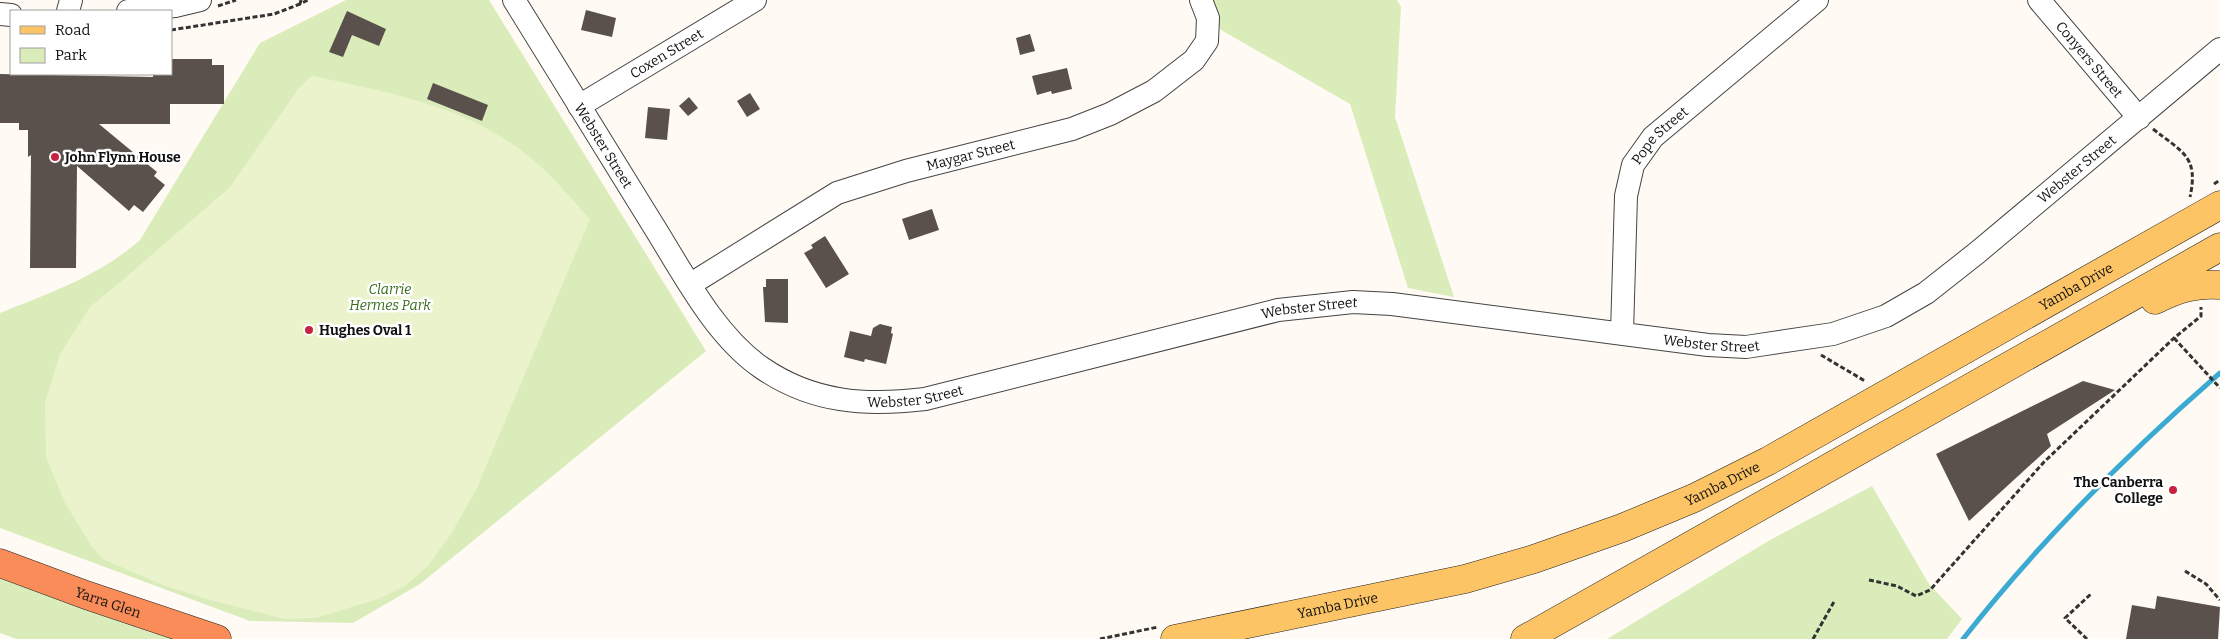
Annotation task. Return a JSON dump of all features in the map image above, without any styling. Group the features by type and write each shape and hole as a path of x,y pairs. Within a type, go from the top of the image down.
{"highway":[{"name":"Yarra Glen","path":"0,562 86,595 217,639"}],"main road":[{"path":"2210,207 2220,238"},
{"name":"Yamba Drive","path":"1169,632 1465,579 1534,560 1622,528 1694,498 1768,460 2210,207"},
{"path":"1525,639 2220,247"},
{"path":"2072,331 2118,317 2178,288 2199,284 2220,285"}],"street":[{"path":"137,10 175,6 200,0"},
{"name":"Webster Street","path":"514,0 691,284 738,350 762,369 790,385 819,395 853,402 888,403 925,398 1278,310 1354,302 1392,304 1708,345 1746,347 1833,334 1886,316 1926,293 2220,50"},
{"name":"Coxen Street","path":"579,106 754,0"},
{"name":"Maygar Street","path":"691,284 837,193 906,171 1072,129 1110,114 1154,90 1194,60 1207,41 1208,18 1201,0"},
{"name":"Pope Street","path":"1622,333 1626,196 1633,165 1653,137 1817,0"},
{"name":"Conyers Street","path":"2039,0 2140,118"}],"path":[{"path":"172,30 274,14 308,0"},
{"path":"2140,118 2188,157 2194,179 2210,207"},
{"path":"1869,580 1897,586 1916,596 1930,590 2044,462 2174,338 2201,316 2201,307"},
{"path":"2174,338 2220,388"},
{"path":"1798,340 1870,384"},
{"path":"2185,571 2206,584 2220,600"},
{"path":"2087,639 2065,618 2092,593"},
{"path":"1813,639 1835,600"},
{"path":"1100,639 1169,632"}],"green space":[{"name":"Hughes Oval 1","path":"346,0 489,0 706,351 420,584 353,623 250,621 0,528 0,313 91,274 124,253 140,240 260,43"},
{"path":"1205,0 1397,0 1401,7 1395,117 1454,297 1408,288 1350,104 1221,30"},
{"name":"Hughes Oval 1","path":"312,76 370,88 428,104 483,126 508,141 532,159 555,180 590,219 476,490 451,534 428,566 405,586 378,599 316,618 285,619 210,600 163,585 103,559 92,547 65,503 46,457 45,403 60,354 90,307 230,187 299,88"},
{"path":"1872,486 1929,584 1962,619 1947,639 1607,639 1770,540"},
{"path":"0,573 186,639 17,639 0,633"}],"building":[{"path":"586,10 616,18 612,37 581,30"},
{"path":"347,11 386,29 379,46 352,35 343,57 329,52"},
{"path":"1030,34 1035,51 1020,55 1016,38"},
{"name":"John Flynn House","path":"172,59 212,59 212,65 224,65 224,104 170,104 170,124 99,124 157,172 154,176 165,185 143,212 134,205 129,211 77,166 76,268 30,268 31,155 28,157 28,130 19,130 19,123 0,123 0,74 153,77 153,75 172,75"},
{"path":"1067,68 1072,89 1052,94 1051,91 1037,95 1032,76"},
{"path":"433,83 488,105 482,121 427,99"},
{"path":"750,93 760,109 747,117 737,101"},
{"path":"689,97 698,108 688,116 679,106"},
{"path":"648,107 670,109 667,140 645,138"},
{"path":"932,209 939,230 909,240 902,219"},
{"path":"825,236 849,274 826,288 804,253 813,248 811,245"},
{"path":"766,279 788,279 788,323 765,322 763,287 766,287"},
{"path":"880,324 892,327 891,333 893,334 886,364 865,359 864,362 844,357 850,331 871,336 873,328"},
{"path":"2083,381 2115,390 2047,434 2051,446 1969,521 1936,454"},
{"path":"2157,596 2220,607 2218,639 2126,639 2132,605 2155,609"}],"waterway":[{"path":"1963,639 2022,568 2085,500 2151,435 2220,373"}],"place":[{"name":"John Flynn House","path":"55,157"},
{"name":"Hughes Oval 1","path":"309,330"},
{"name":"The Canberra College","path":"2173,490"}],"park label":[{"name":"Clarrie Hermes Park","path":"390,298"}]}
